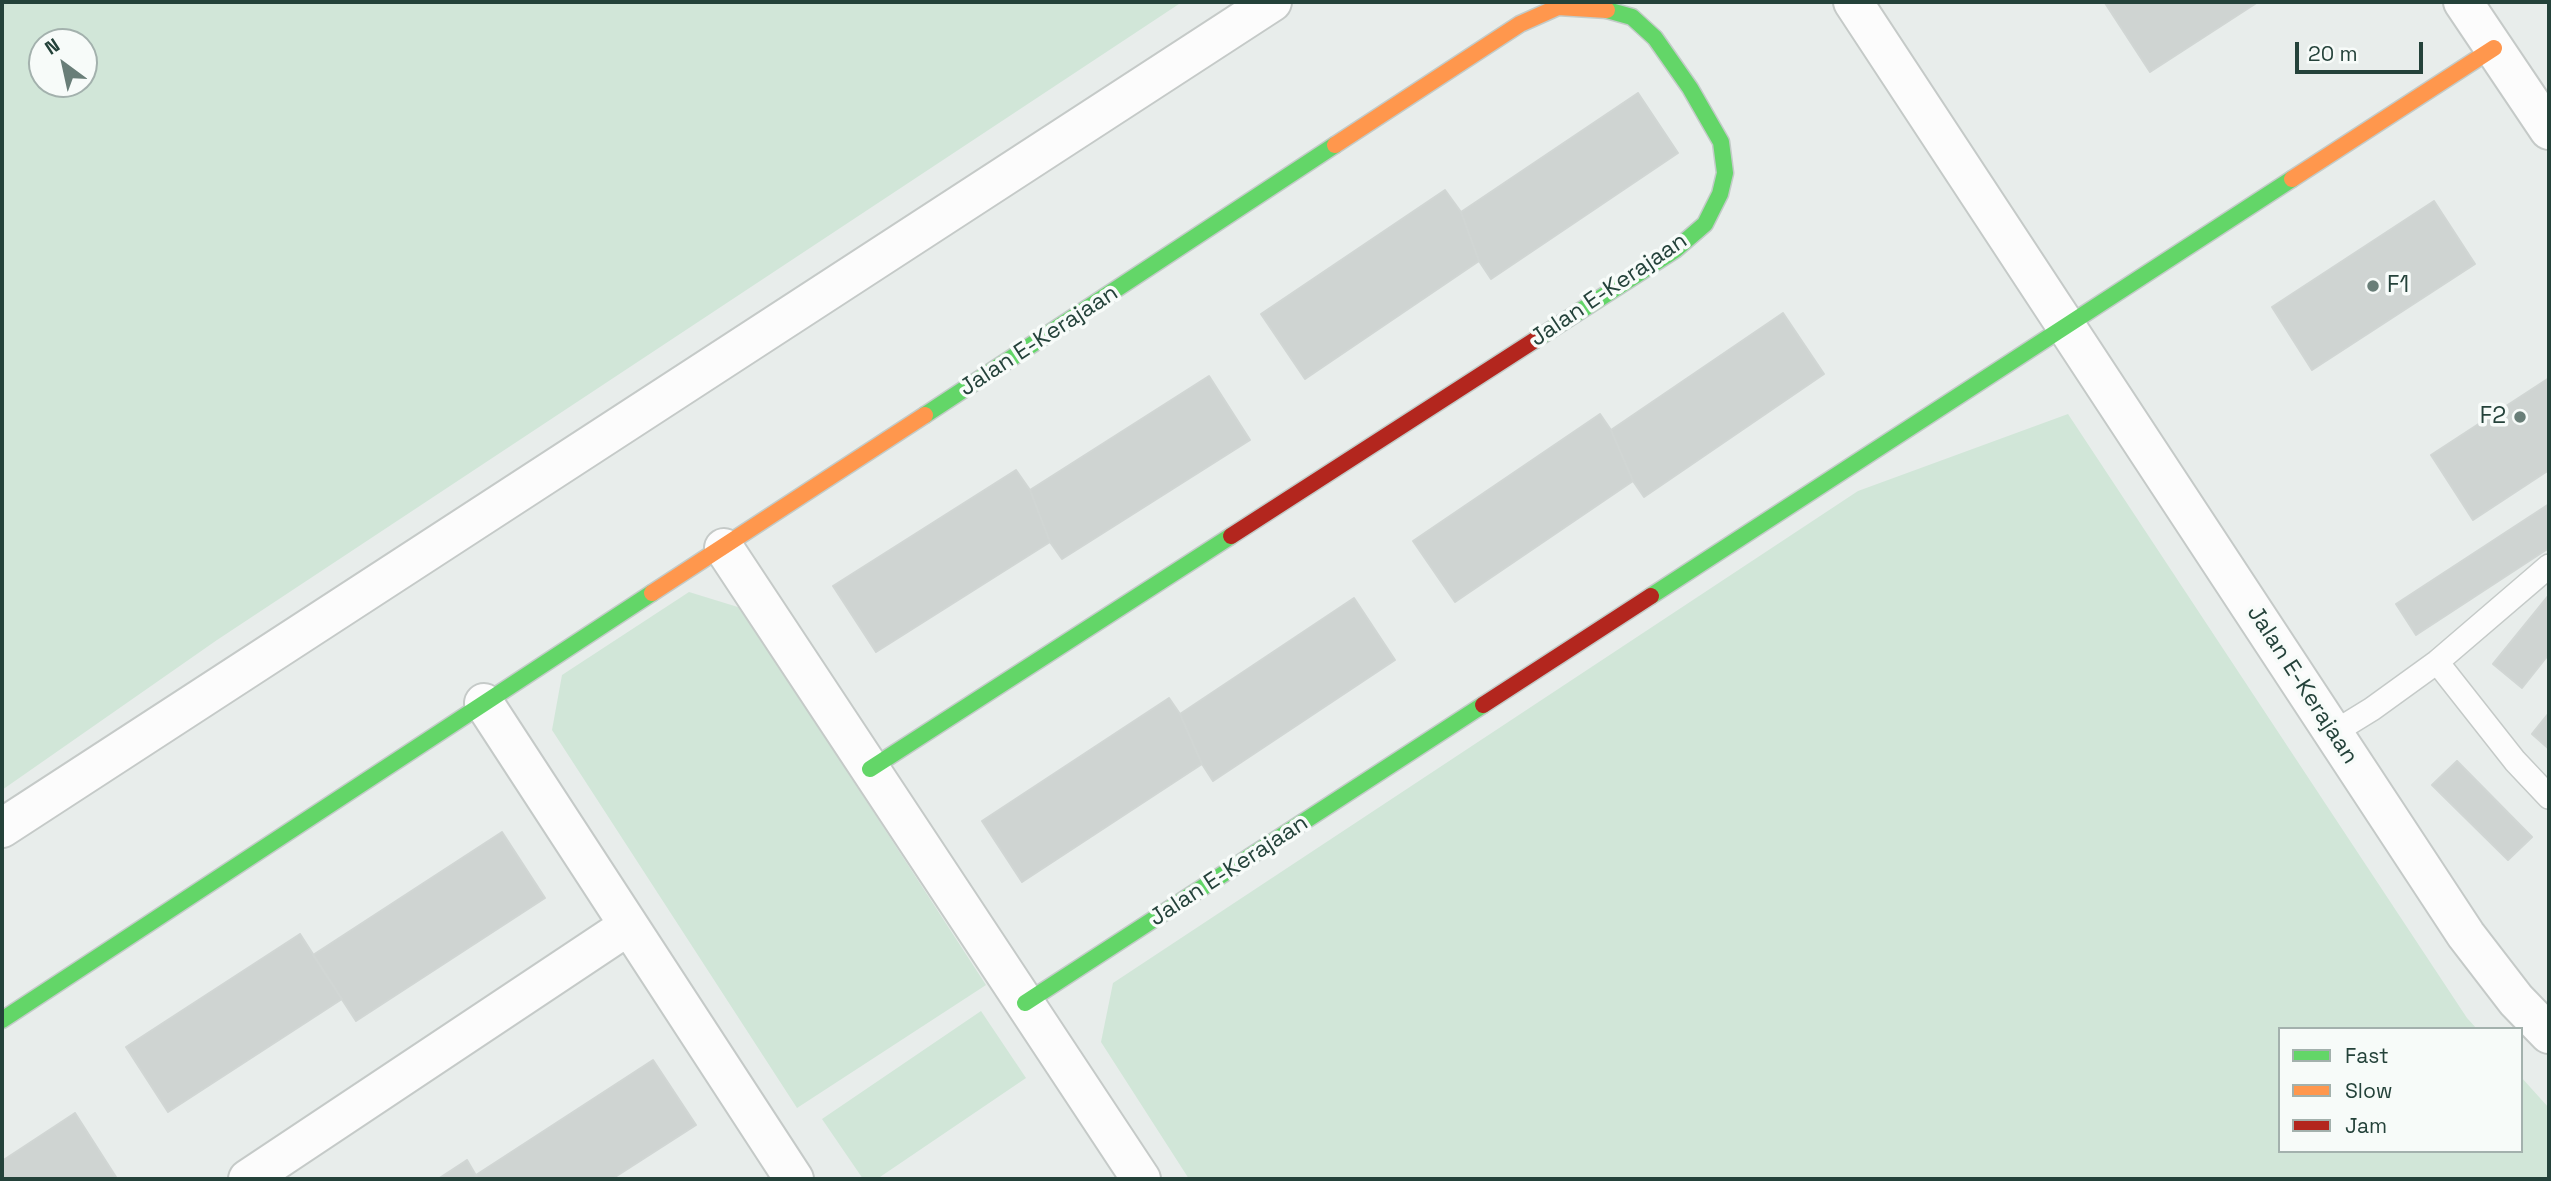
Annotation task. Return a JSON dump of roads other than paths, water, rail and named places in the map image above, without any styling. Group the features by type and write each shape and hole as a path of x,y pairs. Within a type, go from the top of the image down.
{"street":[{"path":"2,828 1272,2"},
{"name":"Jalan E-Kerajaan","path":"1853,2 2466,935 2516,1000 2549,1034"},
{"path":"2463,2 2549,130"},
{"name":"Jalan E-Kerajaan","path":"2,1020 1520,24 1558,7 1601,8 1632,17 1655,38 1690,88 1721,142 1725,173 1720,194 1704,225 1675,250 870,769"},
{"path":"2067,327 2494,48"},
{"name":"Jalan E-Kerajaan","path":"1025,1003 2067,327"},
{"path":"724,548 1141,1179"},
{"path":"484,703 628,926 778,1174"},
{"path":"248,1179 628,926"}],"lane":[{"path":"2333,733 2372,709 2437,662 2549,566"},
{"path":"2437,662 2515,761 2549,797"}],"place":[{"name":"F1","path":"2373,286"},
{"name":"F2","path":"2520,417"}]}
